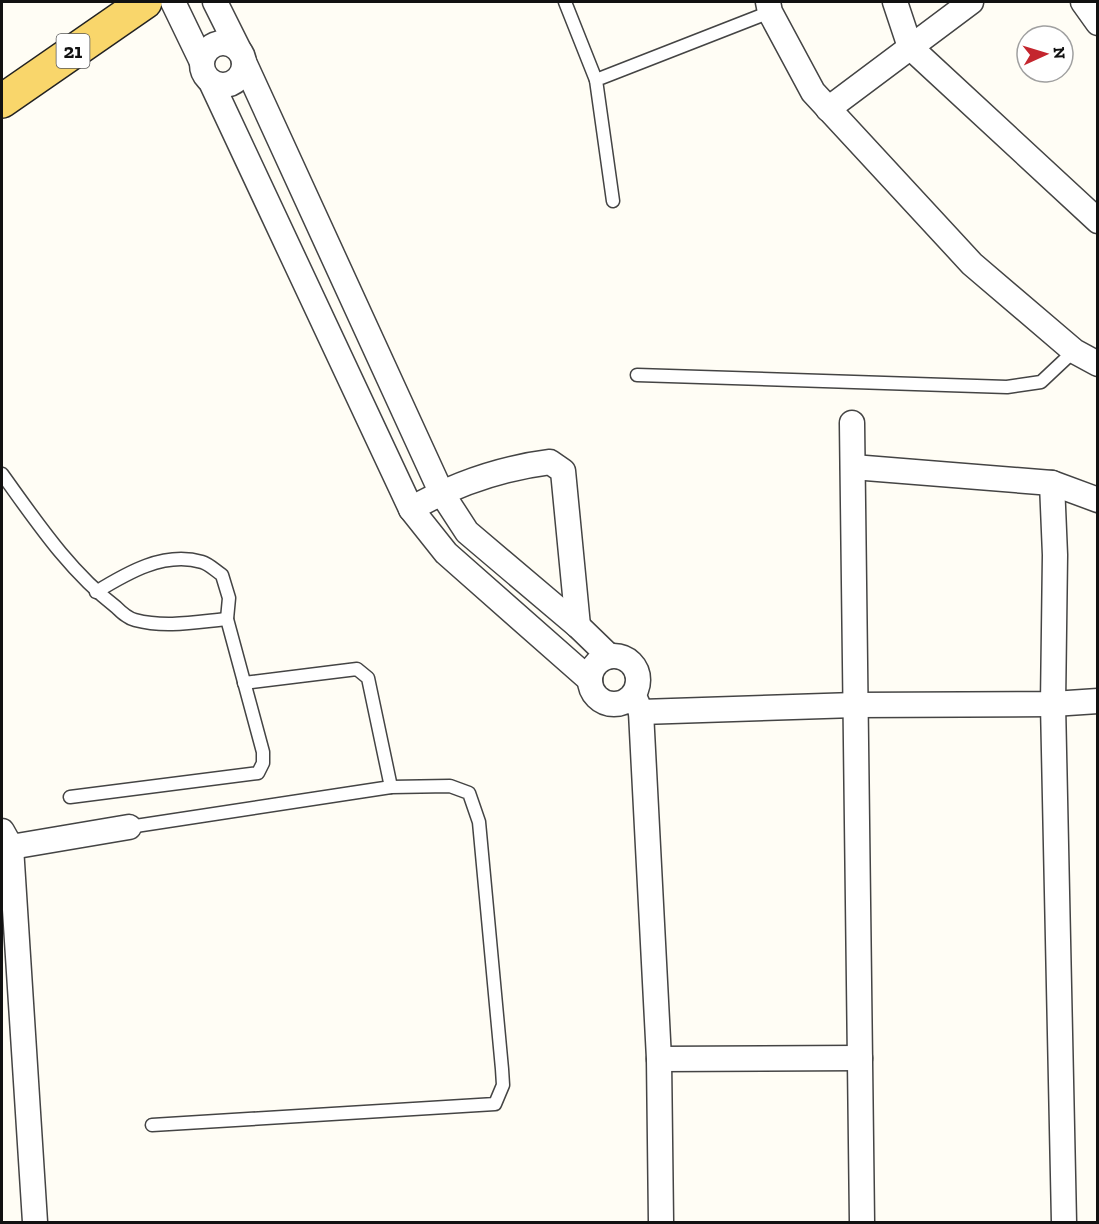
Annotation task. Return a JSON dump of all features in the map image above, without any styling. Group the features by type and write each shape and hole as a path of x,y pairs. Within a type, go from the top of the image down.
{"main road":[{"name":"21","path":"2,101 146,2"}],"street":[{"path":"173,2 201,60 205,77 222,86 234,82 242,74 242,56 231,44 213,44 201,60"},
{"path":"214,2 242,56 441,492 468,532 578,626 609,656"},
{"path":"895,2 910,47 1098,221"},
{"path":"828,109 971,2"},
{"path":"1083,2 1098,23"},
{"path":"769,7 813,92 828,109 972,264 1074,351 1098,364"},
{"path":"211,82 411,509 446,553 590,680"},
{"path":"852,423 862,1222"},
{"path":"411,509 441,492 523,465 550,462 563,471 578,626"},
{"path":"853,467 1052,483 1098,500"},
{"path":"1052,483 1055,555 1053,704 1064,1222"},
{"path":"661,1222 659,1059 637,704 639,681 635,667 624,657 609,656 599,660 592,669 590,680 592,691 600,700 612,705 624,703 637,704 855,705 1053,704 1098,701"},
{"path":"35,1222 6,839 129,827"},
{"path":"659,1059 860,1058"}],"lane":[{"path":"566,2 596,80 613,201"},
{"path":"596,80 769,7"},
{"path":"637,375 1007,387 1041,381 1074,351"},
{"path":"2,474 62,555 96,592 131,619 153,624 227,619"},
{"path":"70,797 258,772 263,763 263,752 227,619 229,598 222,575 203,562 176,560 126,573 96,592"},
{"path":"244,683 357,669 368,678 391,788"},
{"path":"129,827 391,788 450,786 469,794 479,822 503,1086 495,1104 152,1125"}]}
